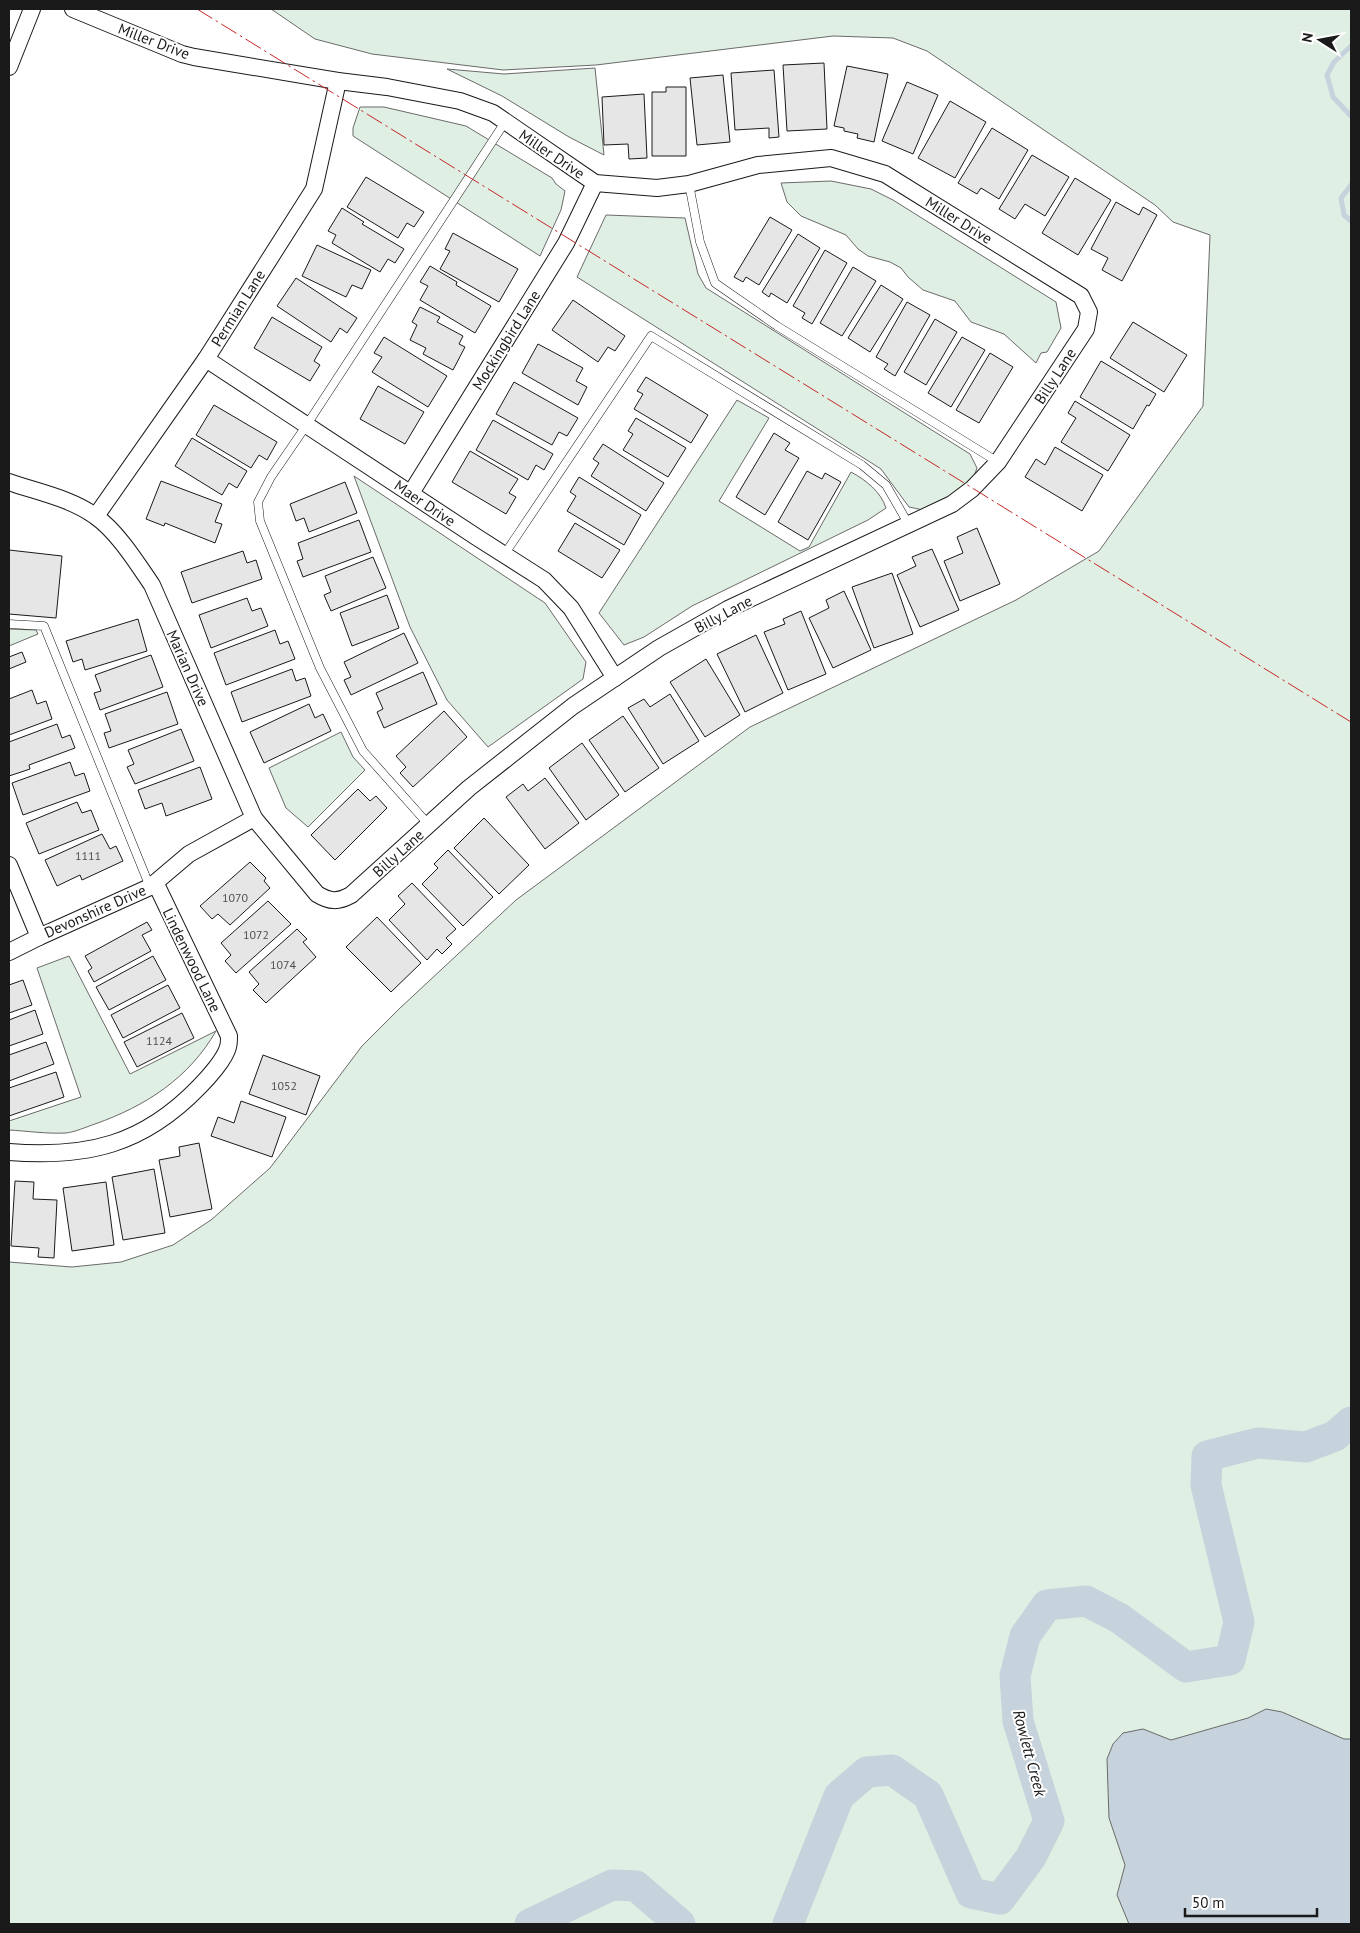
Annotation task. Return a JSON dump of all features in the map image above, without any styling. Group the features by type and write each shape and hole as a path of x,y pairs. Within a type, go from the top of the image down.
{"street":[{"path":"9,68 32,9"},
{"name":"Miller Drive","path":"73,9 182,54 338,81 388,86 460,101 493,113 595,183 657,188 689,184 758,165 831,158 885,174 1080,296 1089,312"},
{"name":"Permian Lane","path":"96,516 206,359 314,189 338,81"},
{"name":"Mockingbird Lane","path":"411,493 566,243 595,183"},
{"name":"Billy Lane","path":"327,900 340,901 351,895 469,788 574,706 659,648 728,610 952,504 972,489 998,462 1086,329 1089,312"},
{"name":"Maer Drive","path":"206,359 544,580 571,608 615,678"},
{"name":"Marian Drive","path":"9,482 70,502 96,516 130,552 152,585 254,818 317,894 327,900"},
{"name":"Devonshire Drive","path":"9,952 39,936 153,886 189,854 254,818"},
{"path":"9,866 39,936"},
{"name":"Lindenwood Lane","path":"9,1152 40,1154 80,1152 109,1146 143,1131 184,1103 210,1076 228,1047 229,1036 153,886"}],"lane":[{"path":"429,825 363,751 320,668 260,521 258,502 271,477 505,122"},
{"path":"689,184 700,242 715,283 777,326 998,462"},
{"path":"504,555 651,336 862,465 886,485 909,525"},
{"path":"9,624 44,626 153,886"}],"green space":[{"path":"271,9 1351,9 1351,1924 9,1924 9,1262 72,1267 121,1262 173,1245 211,1220 270,1168 362,1046 516,900 750,727 1016,600 1099,551 1203,406 1210,235 1173,222 1155,205 927,51 893,38 833,36 596,65 503,70 372,54 315,39"},
{"path":"595,68 604,155 569,137 502,96 447,69 504,74"},
{"path":"360,107 384,107 466,126 552,178 565,191 561,210 540,256 353,136 353,128"},
{"path":"831,181 871,189 893,200 1056,302 1061,328 1047,352 1041,353 1036,363 1004,334 971,322 955,301 923,290 901,268 890,262 868,256 858,249 846,235 801,216 787,202 781,183"},
{"path":"606,215 685,218 698,274 706,288 970,454 977,468 973,479 950,497 923,510 909,507 881,469 577,277"},
{"path":"737,400 769,418 719,501 800,551 809,547 851,472 872,487 881,497 886,508 868,520 692,606 644,637 624,645 599,613"},
{"path":"354,476 545,603 586,662 583,679 488,747 447,700 410,627"},
{"path":"9,629 36,630 38,634 9,646"},
{"path":"341,732 353,757 365,770 308,827 286,808 269,768"},
{"path":"69,956 130,1074 216,1031 193,1063 179,1076 149,1099 114,1117 77,1131 66,1133 9,1130 9,1121 81,1097 37,968"}],"shaded area":[{"path":"1266,1709 1282,1712 1344,1739 1351,1739 1351,1924 1129,1924 1117,1895 1125,1865 1109,1818 1107,1759 1113,1744 1123,1733 1143,1729 1171,1740 1248,1718"}],"building":[{"path":"824,63 827,129 787,131 783,65"},
{"path":"847,66 888,74 874,142 857,138 858,134 844,131 844,128 834,126"},
{"path":"774,70 779,137 769,138 769,128 735,130 731,73"},
{"path":"723,75 730,142 697,145 690,78"},
{"path":"907,82 938,95 913,154 882,141"},
{"path":"666,87 686,87 686,156 652,156 652,92 666,92"},
{"path":"644,94 647,158 629,159 628,144 604,145 602,97"},
{"path":"950,101 986,122 955,178 918,158"},
{"path":"992,128 1028,150 999,199 981,188 977,194 958,183"},
{"path":"1032,155 1069,177 1045,216 1025,204 1015,219 999,209"},
{"path":"366,177 424,212 414,227 407,223 398,238 347,207"},
{"path":"1075,178 1111,200 1078,255 1042,233"},
{"path":"1116,202 1139,215 1143,207 1157,215 1122,281 1102,270 1108,258 1091,249"},
{"path":"342,208 364,222 362,224 404,249 395,263 388,259 380,272 332,243 336,235 328,231"},
{"path":"770,217 792,230 759,285 746,277 743,282 734,277"},
{"path":"453,233 518,269 499,302 440,269 450,251 445,249"},
{"path":"798,234 820,248 787,303 771,293 769,297 762,292"},
{"path":"317,245 371,270 362,289 352,285 346,297 302,276"},
{"path":"825,250 847,263 812,324 802,318 805,313 793,306"},
{"path":"430,266 457,282 456,285 491,306 475,333 420,300 428,286 420,282"},
{"path":"853,267 876,281 842,336 820,323"},
{"path":"296,278 357,318 347,333 340,328 331,342 277,306"},
{"path":"881,285 903,299 870,352 848,338"},
{"path":"573,300 625,336 615,351 608,347 598,362 552,330"},
{"path":"907,302 930,315 895,376 884,369 888,364 876,357"},
{"path":"420,307 440,317 437,322 463,336 459,344 465,347 453,370 423,354 426,348 410,340 417,325 412,322"},
{"path":"272,317 322,347 314,361 320,365 310,381 254,348"},
{"path":"935,319 957,332 926,385 904,372"},
{"path":"1133,322 1187,355 1164,392 1110,358"},
{"path":"384,337 447,376 428,407 372,372 382,357 374,353"},
{"path":"962,337 985,350 951,407 928,393"},
{"path":"538,344 583,368 576,381 587,387 578,405 522,373"},
{"path":"990,353 1013,367 979,423 956,410"},
{"path":"1101,361 1156,394 1133,429 1080,397"},
{"path":"646,377 708,415 691,443 634,409 643,394 637,391"},
{"path":"514,382 578,418 567,436 559,432 552,445 496,414"},
{"path":"378,386 424,412 405,444 360,419"},
{"path":"1075,401 1130,435 1108,471 1061,442 1076,418 1068,413"},
{"path":"214,405 277,442 267,460 259,455 251,468 196,435"},
{"path":"636,418 686,448 668,477 623,450 633,434 628,431"},
{"path":"493,420 553,454 544,470 536,465 528,480 476,450"},
{"path":"774,433 790,443 785,450 799,458 765,515 736,497"},
{"path":"192,438 247,471 237,488 229,483 222,495 175,466"},
{"path":"603,444 664,483 646,511 591,476 599,463 593,459"},
{"path":"1055,447 1103,475 1082,511 1025,477 1036,459 1045,465"},
{"path":"470,451 518,479 509,493 516,497 506,514 452,482"},
{"path":"807,471 822,479 825,473 841,482 808,540 778,522"},
{"path":"579,477 641,515 624,545 567,511 576,496 570,492"},
{"path":"161,481 222,504 215,522 222,524 215,543 165,523 164,526 146,519"},
{"path":"345,482 357,513 309,532 304,518 296,521 290,504"},
{"path":"359,520 371,552 303,577 297,561 303,559 298,543"},
{"path":"575,523 620,550 602,578 558,551"},
{"path":"977,528 1000,584 960,601 944,561 963,553 957,537"},
{"path":"932,549 959,610 920,627 897,575 916,566 912,557"},
{"path":"9,550 62,556 56,618 9,614"},
{"path":"243,551 247,563 256,560 262,579 192,603 181,572"},
{"path":"373,557 386,588 331,611 324,595 331,592 325,576"},
{"path":"892,573 913,634 874,648 852,587"},
{"path":"844,591 871,650 833,668 809,618 829,608 826,600"},
{"path":"387,595 399,628 352,646 340,613"},
{"path":"247,598 252,611 261,608 268,626 211,648 199,615"},
{"path":"801,611 826,674 788,690 764,632 785,624 783,619"},
{"path":"138,619 147,651 85,670 82,659 73,662 66,641"},
{"path":"275,630 280,644 288,641 295,659 226,685 214,653"},
{"path":"404,633 418,663 351,695 344,680 351,677 344,662"},
{"path":"756,635 783,693 745,712 717,654"},
{"path":"22,652 26,662 9,669 9,657"},
{"path":"151,655 163,687 100,710 94,693 101,691 95,675"},
{"path":"706,659 740,715 705,737 670,682"},
{"path":"292,669 296,681 305,678 311,696 242,722 231,692"},
{"path":"423,672 437,704 384,728 377,712 383,709 376,693"},
{"path":"32,690 37,704 46,701 52,719 9,735 9,699"},
{"path":"167,692 178,724 109,748 104,733 111,731 105,714"},
{"path":"670,694 699,741 663,764 628,708 644,699 650,707"},
{"path":"309,704 315,718 323,714 331,731 264,763 250,732"},
{"path":"444,711 467,737 413,787 400,773 406,767 396,756"},
{"path":"623,716 659,768 625,792 589,740"},
{"path":"57,724 62,738 70,735 75,748 29,765 30,769 9,776 9,742"},
{"path":"181,729 194,761 135,784 127,767 134,764 128,750"},
{"path":"582,743 619,795 586,820 549,768"},
{"path":"70,762 75,776 84,773 90,791 23,815 12,783"},
{"path":"200,767 212,799 166,816 162,803 145,809 138,790"},
{"path":"545,778 579,823 545,849 506,797 523,784 528,791"},
{"path":"358,789 370,801 376,796 387,808 335,860 311,835"},
{"path":"77,802 82,813 91,810 99,830 39,854 26,823"},
{"path":"484,818 529,865 499,894 454,848"},
{"path":"102,834 110,849 116,846 123,861 82,880 80,875 57,886 45,860"},
{"path":"448,850 493,897 463,926 422,884 438,868 434,864"},
{"path":"250,862 266,878 264,881 270,888 230,925 218,914 212,919 200,906"},
{"path":"412,883 456,929 446,938 452,944 442,954 437,949 427,960 389,920 405,904 398,896"},
{"path":"268,901 291,924 236,973 225,961 231,955 221,943"},
{"path":"377,917 421,963 391,992 346,947"},
{"path":"147,922 152,930 142,935 151,951 94,982 88,971 92,968 85,956"},
{"path":"297,929 307,939 303,942 316,957 266,1003 253,990 259,984 249,972"},
{"path":"153,956 166,980 109,1010 96,987"},
{"path":"23,980 32,1005 9,1013 9,985"},
{"path":"168,985 180,1008 123,1038 111,1015"},
{"path":"35,1010 43,1034 9,1046 9,1020"},
{"path":"182,1013 194,1038 137,1067 124,1042"},
{"path":"46,1042 54,1064 9,1081 9,1055"},
{"path":"263,1055 320,1076 306,1115 249,1094"},
{"path":"56,1072 64,1097 9,1116 9,1088"},
{"path":"241,1101 286,1117 272,1157 211,1136 218,1117 234,1123"},
{"path":"199,1143 212,1209 170,1217 159,1160 180,1156 179,1147"},
{"path":"154,1169 165,1233 123,1240 112,1177"},
{"path":"15,1181 34,1182 33,1199 57,1200 54,1258 38,1257 39,1248 11,1246"},
{"path":"106,1182 114,1245 72,1251 63,1188"}],"waterway":[{"path":"1351,46 1334,62 1327,75 1333,97 1351,116"},
{"path":"1351,185 1341,198 1344,215 1351,221"},
{"name":"Rowlett Creek","path":"788,1924 839,1796 867,1772 892,1770 928,1795 971,1893 1000,1899 1031,1857 1049,1821 1018,1721 1015,1676 1025,1636 1047,1605 1086,1601 1119,1618 1186,1667 1230,1660 1239,1622 1206,1485 1207,1456 1258,1443 1306,1447 1335,1436 1351,1422"},
{"name":"Rowlett Creek","path":"530,1924 612,1885 636,1886 680,1924"}],"power":[{"path":"197,9 1351,722"}]}
